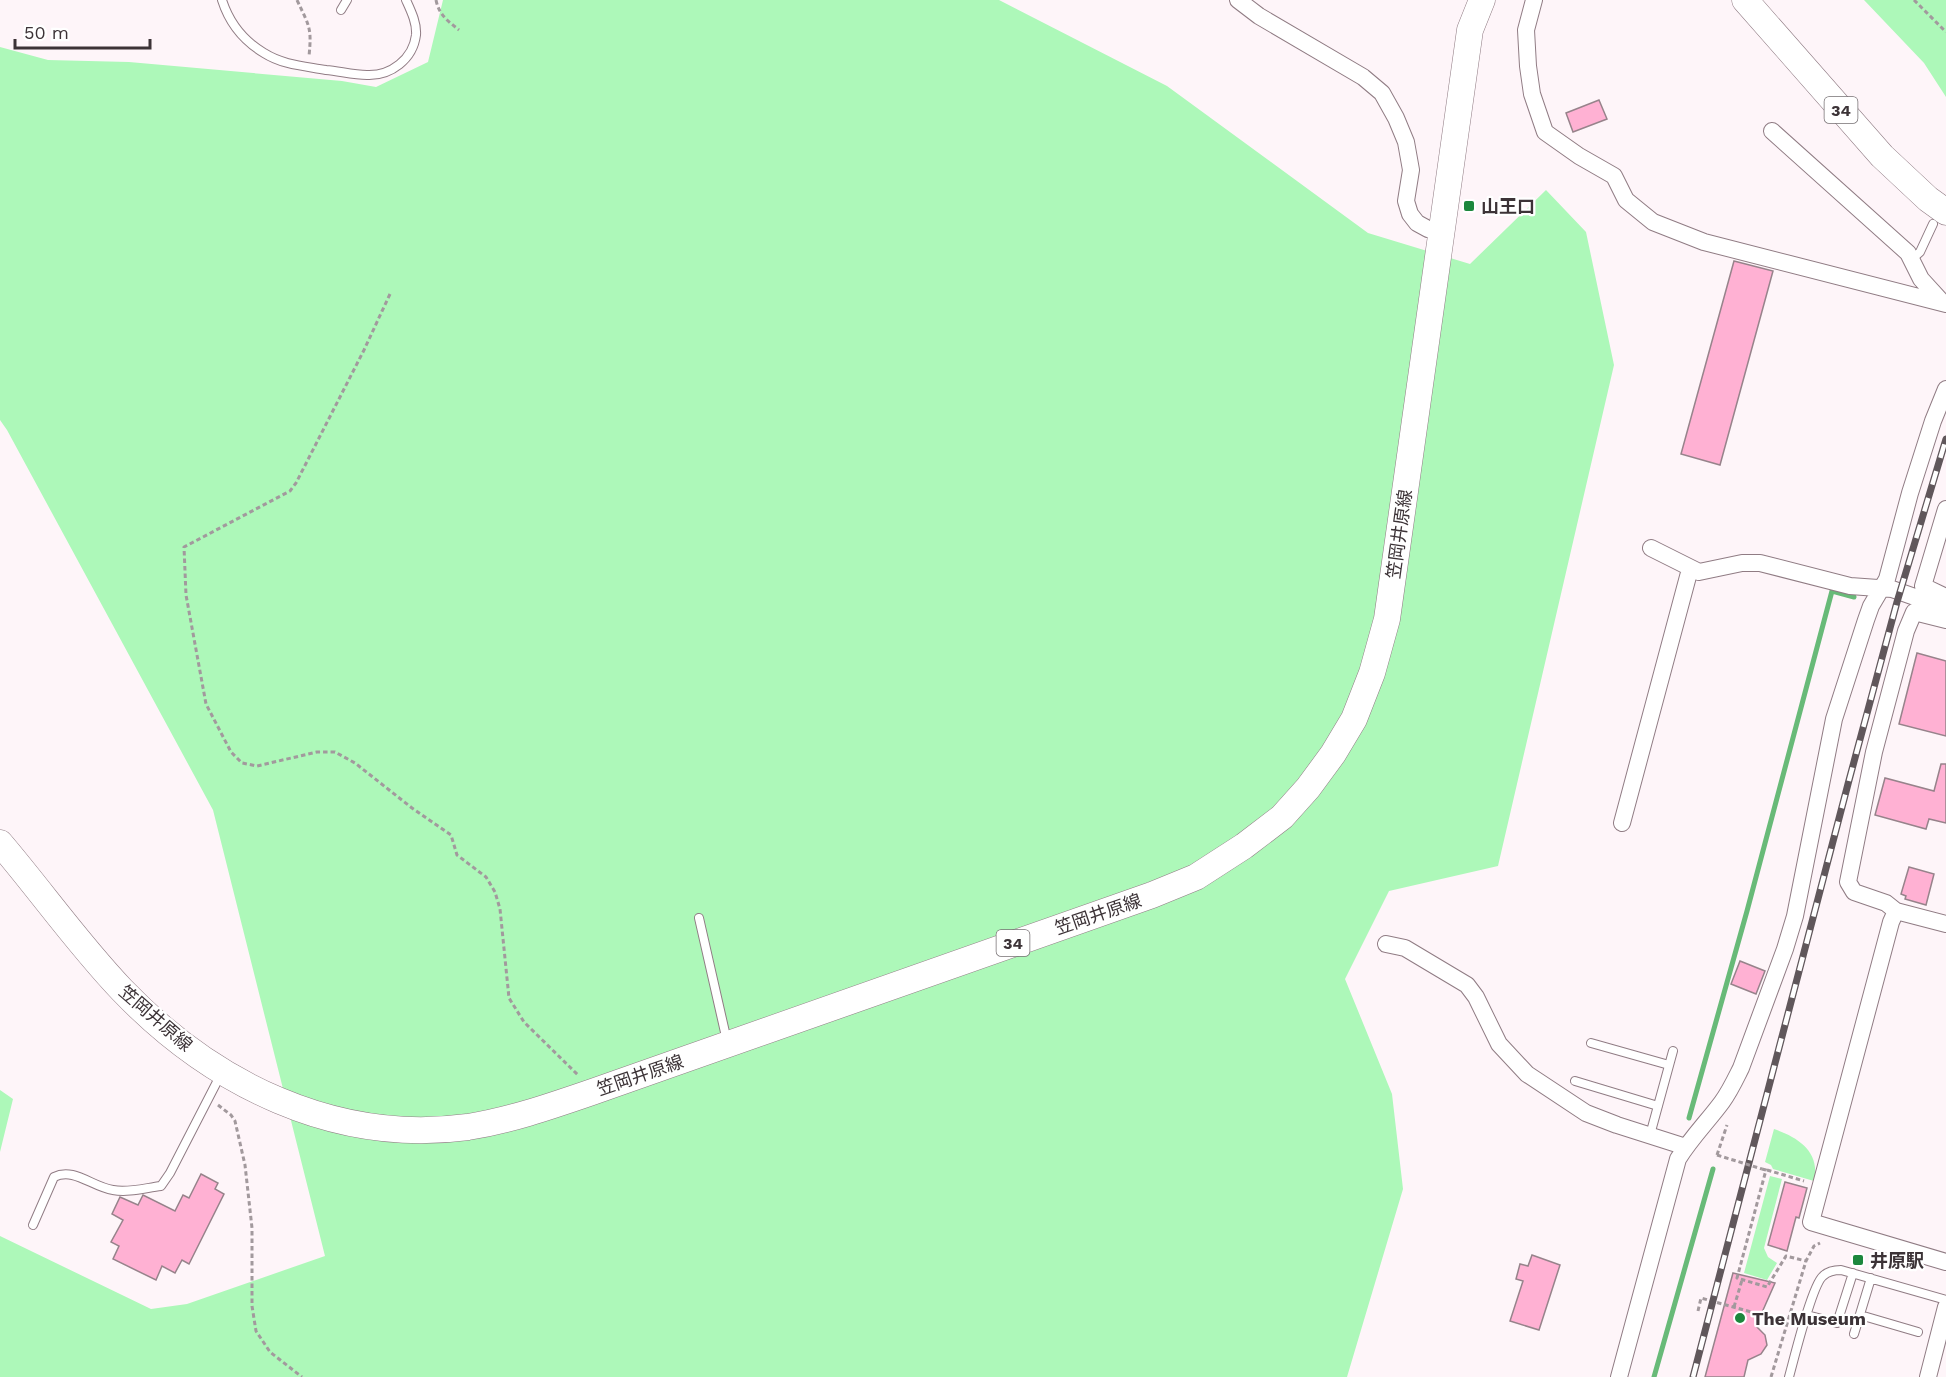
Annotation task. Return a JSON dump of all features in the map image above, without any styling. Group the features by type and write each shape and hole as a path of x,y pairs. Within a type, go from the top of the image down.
{"main road":[{"name":"笠岡井原線","path":"0,843 77,939 121,989 147,1015 188,1048 229,1075 274,1099 329,1119 373,1127 422,1130 469,1126 513,1117 595,1091 1196,877 1244,846 1282,817 1308,788 1333,754 1354,719 1372,674 1387,619 1470,30 1482,0"},
{"name":"34","path":"1745,0 1882,156 1928,199 1939,218"}],"street":[{"path":"1238,0 1259,16 1363,77 1382,93 1406,142 1411,170 1406,201 1410,214 1417,223 1428,229 1442,231"},
{"path":"1534,0 1526,30 1528,66 1532,93 1545,132 1579,156 1614,176 1626,200 1653,222 1704,242 1945,304"},
{"path":"1772,131 1908,253 1921,279 1945,304"},
{"path":"1619,1377 1678,1159 1733,1085 1785,949 1795,916 1834,719 1871,606 1882,589 1896,552 1910,494 1946,389"},
{"path":"1946,509 1923,586 1946,597"},
{"path":"1651,548 1699,572 1742,563 1760,562 1850,586 1901,591 1946,608"},
{"path":"1622,823 1690,569"},
{"path":"1946,620 1914,612 1906,631 1874,752 1848,882 1854,892 1886,903 1896,910 1946,924"},
{"path":"1896,910 1812,1222 1946,1262"},
{"path":"1386,944 1405,948 1467,985 1476,997 1498,1044 1527,1074 1586,1113 1686,1147"},
{"path":"1928,1377 1946,1307"}],"lane":[{"path":"222,0 235,27 249,42 280,62 368,76 385,73 401,64 411,52 416,34 414,16 406,0"},
{"path":"341,10 347,0"},
{"path":"1911,261 1920,252 1939,218"},
{"path":"699,918 728,1044"},
{"path":"1591,1043 1670,1065"},
{"path":"1650,1135 1673,1052"},
{"path":"33,1225 54,1177 60,1174 68,1173 111,1190 124,1191 161,1186 229,1075"},
{"path":"1575,1081 1658,1106"},
{"path":"1789,1377 1814,1292 1822,1276 1832,1271 1853,1273 1946,1300"},
{"path":"1807,1315 1837,1323 1853,1273"},
{"path":"1854,1334 1871,1278"},
{"path":"1860,1316 1918,1332"}],"path":[{"path":"297,0 310,27 308,67"},
{"path":"436,0 437,8 442,16 459,30"},
{"path":"1914,0 1946,32"},
{"path":"390,294 359,360 290,491 184,547 186,595 206,704 231,752 242,763 257,766 317,752 335,752 355,763 412,808 452,835 457,855 486,877 495,892 500,909 509,998 524,1022 595,1091"},
{"path":"229,1075 218,1105 235,1121 245,1165 252,1228 252,1306 256,1331 270,1353 302,1377"},
{"path":"1729,1120 1717,1155 1809,1183"},
{"path":"1764,1169 1737,1278 1767,1287 1786,1256 1806,1261"},
{"path":"1734,1307 1742,1280"},
{"path":"1698,1311 1701,1298 1786,1322"}],"green space":[{"path":"443,0 999,0 1167,86 1368,233 1470,264 1546,190 1586,232 1614,365 1498,866 1389,891 1345,979 1392,1094 1403,1189 1347,1377 0,1377 0,1236 151,1309 187,1304 325,1256 213,810 0,420 0,47 48,60 129,62 342,81 376,87 428,62"},
{"path":"1864,0 1946,0 1946,97 1924,63"},
{"path":"0,1090 13,1099 0,1152"},
{"path":"1774,1129 1791,1136 1806,1147 1814,1162 1814,1181 1773,1169 1765,1162"},
{"path":"1770,1176 1782,1179 1764,1248 1768,1257 1777,1263 1767,1280 1744,1273"}],"building":[{"path":"1599,100 1607,119 1573,132 1566,113"},
{"path":"1734,261 1773,271 1720,465 1681,454"},
{"path":"1917,653 1946,661 1946,736 1899,724"},
{"path":"1941,764 1946,764 1946,823 1929,819 1926,829 1875,815 1885,778 1934,791"},
{"path":"1909,867 1934,874 1926,905 1905,899 1906,896 1901,894"},
{"path":"1740,961 1765,971 1756,994 1731,984"},
{"path":"201,1174 218,1183 215,1189 224,1194 189,1264 182,1260 175,1273 162,1266 156,1280 113,1259 119,1246 111,1242 123,1220 112,1214 120,1197 138,1205 143,1195 175,1211 183,1195 189,1198"},
{"path":"1785,1182 1807,1188 1787,1251 1768,1245"},
{"path":"1532,1255 1560,1265 1539,1330 1510,1321 1523,1281 1516,1279 1520,1264 1528,1266"},
{"path":"1733,1273 1775,1283 1756,1326 1765,1335 1767,1345 1761,1354 1748,1360 1744,1377 1705,1377"}],"waterway":[{"path":"1689,1118 1832,591 1854,597"},
{"path":"1654,1377 1713,1169"}],"railway":[{"path":"1693,1377 1897,602 1946,439"}],"place":[{"name":"山王口","path":"1469,206"},
{"name":"井原駅","path":"1858,1260"},
{"name":"The Museum","path":"1740,1318"}]}
